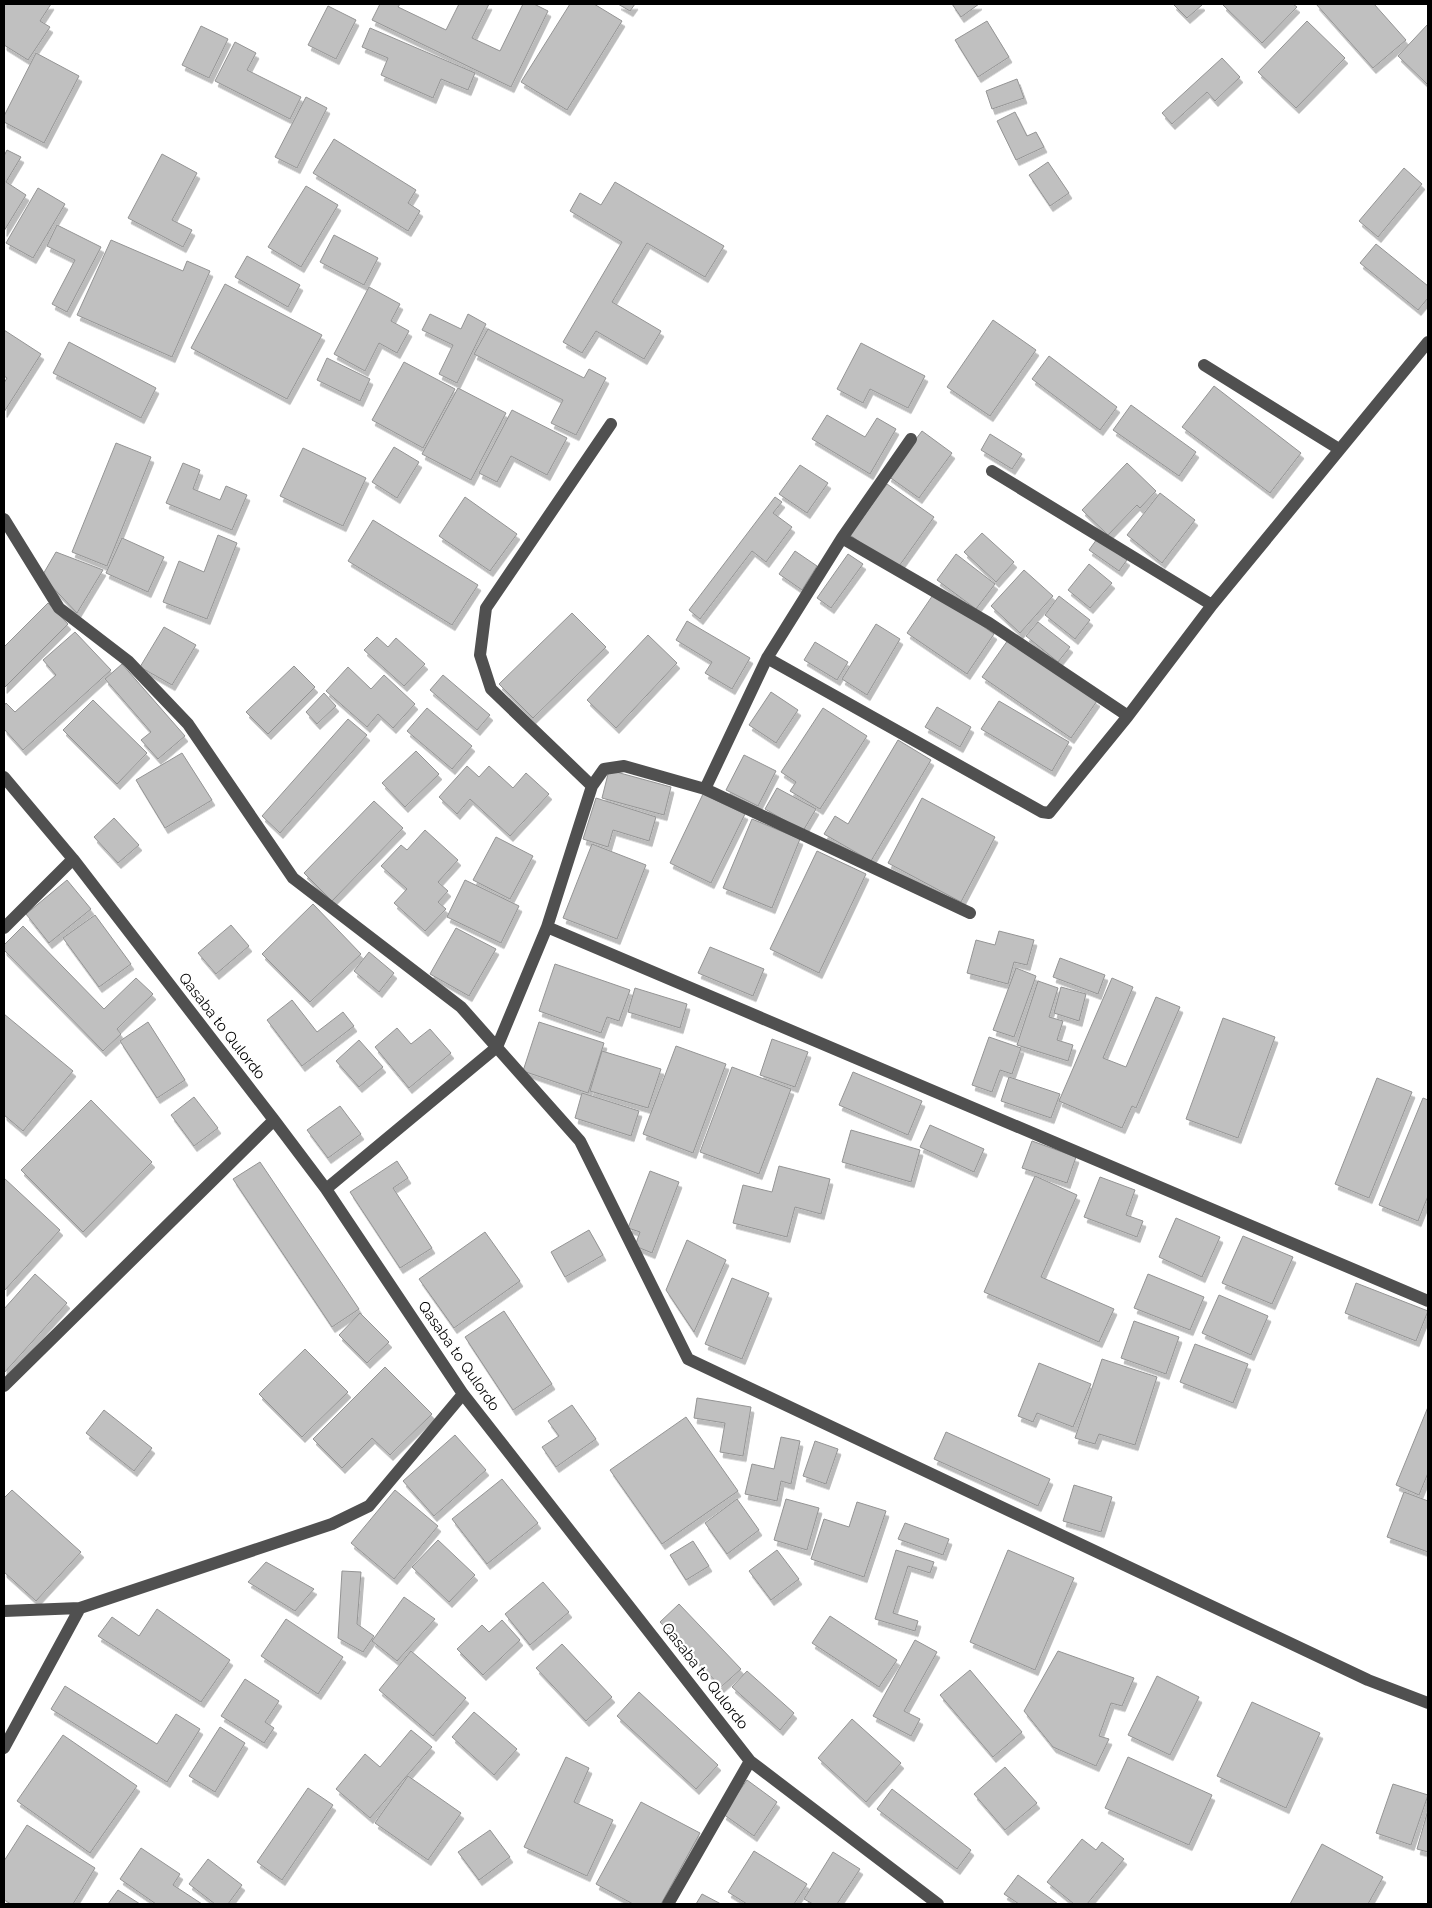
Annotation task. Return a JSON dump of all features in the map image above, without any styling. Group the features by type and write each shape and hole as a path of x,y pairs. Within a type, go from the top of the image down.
{"street":[{"path":"767,658 1042,812 1049,813 1128,716 1212,605 1428,342"},
{"path":"1204,365 1339,449"},
{"path":"592,786 491,688 480,655 486,608 611,424"},
{"path":"705,789 767,658 842,538 911,439"},
{"path":"992,471 1212,605"},
{"path":"4,520 59,608 128,661 188,724 292,878 461,1008 580,1140 688,1359 1359,1676 1428,1703"},
{"path":"842,538 989,623 1128,716"},
{"path":"326,1189 497,1048 548,927 592,786 604,769 624,766 705,789 970,913"},
{"name":"Qasaba to Qulordo","path":"4,777 73,859 274,1120 326,1189 463,1394 750,1761 938,1904"},
{"path":"4,928 73,859"},
{"path":"548,927 1428,1301"},
{"path":"4,1386 274,1120"},
{"path":"4,1611 80,1608 332,1524 369,1506 463,1394"},
{"path":"4,1748 80,1608"},
{"path":"668,1904 750,1761"}],"building":[{"path":"4,4 51,4 40,21 50,27 28,60 4,45"},
{"path":"380,4 400,4 398,7 446,30 459,4 489,4 472,38 500,51 523,4 534,4 548,11 511,87 372,20"},
{"path":"570,4 594,4 622,21 567,110 521,82"},
{"path":"618,4 635,4 630,11"},
{"path":"952,4 979,4 961,17"},
{"path":"1173,4 1201,4 1202,5 1187,18"},
{"path":"1224,4 1293,4 1297,7 1262,43"},
{"path":"1316,4 1374,4 1406,40 1373,68"},
{"path":"328,6 356,20 336,59 308,45"},
{"path":"987,21 1009,57 978,77 955,40"},
{"path":"1307,21 1345,58 1296,108 1258,72"},
{"path":"1428,24 1428,85 1398,56"},
{"path":"201,26 228,39 209,78 182,65"},
{"path":"370,28 475,73 468,90 441,79 433,98 381,75 388,58 362,47"},
{"path":"235,42 256,53 247,70 301,97 290,119 215,81"},
{"path":"36,53 79,76 44,143 4,122 4,116"},
{"path":"1222,58 1240,77 1215,101 1207,92 1172,124 1162,113"},
{"path":"1017,79 1024,98 992,109 986,91"},
{"path":"306,97 327,108 297,168 275,157"},
{"path":"1015,112 1027,136 1036,132 1044,147 1016,160 997,121"},
{"path":"334,139 416,190 408,203 420,211 408,231 313,173"},
{"path":"7,150 21,157 6,182 26,195 4,231 4,156"},
{"path":"162,154 197,173 172,220 192,230 183,247 128,218"},
{"path":"1048,162 1069,193 1050,206 1029,175"},
{"path":"1404,168 1422,184 1378,237 1359,221"},
{"path":"615,182 724,246 705,277 647,243 612,302 661,331 644,359 596,331 582,353 563,342 622,242 570,211 580,193 601,205"},
{"path":"306,186 338,205 301,267 268,247"},
{"path":"38,188 65,204 33,258 6,243"},
{"path":"57,225 101,247 67,312 52,304 75,260 47,246"},
{"path":"334,235 378,258 364,285 320,262"},
{"path":"111,240 183,271 187,261 210,271 172,357 77,315"},
{"path":"1376,244 1428,286 1428,298 1418,310 1360,263"},
{"path":"247,256 300,285 288,307 235,277"},
{"path":"225,284 322,335 287,399 191,348"},
{"path":"369,287 400,304 391,321 409,331 397,353 379,343 365,371 334,354"},
{"path":"430,314 461,329 468,314 486,324 457,383 439,374 453,345 422,330"},
{"path":"993,320 1036,350 990,416 947,387"},
{"path":"488,329 584,378 589,369 606,378 576,435 551,423 563,400 474,354"},
{"path":"4,330 41,354 4,412 4,383 7,378 4,376"},
{"path":"69,342 156,388 141,418 53,373"},
{"path":"861,343 925,376 908,408 870,389 863,403 837,389"},
{"path":"1049,356 1117,407 1100,430 1032,379"},
{"path":"327,358 370,379 360,401 317,380"},
{"path":"404,362 455,389 423,448 372,420"},
{"path":"1214,386 1301,453 1270,493 1182,427"},
{"path":"458,388 506,413 471,480 422,454"},
{"path":"1131,405 1196,452 1179,476 1113,430"},
{"path":"512,410 567,438 547,475 511,456 497,482 479,473"},
{"path":"827,415 865,437 877,418 896,429 870,474 812,439"},
{"path":"922,431 952,453 919,498 888,476"},
{"path":"990,434 1022,454 1012,469 981,450"},
{"path":"116,443 151,457 107,566 72,552"},
{"path":"394,447 419,462 397,498 372,482"},
{"path":"303,448 366,478 343,526 280,496"},
{"path":"183,463 200,470 193,489 220,500 226,486 247,495 232,530 166,503"},
{"path":"1127,463 1156,491 1140,508 1137,505 1108,535 1082,510"},
{"path":"800,465 828,483 807,513 779,494"},
{"path":"887,484 934,517 897,569 850,535"},
{"path":"1160,493 1195,520 1162,563 1127,535"},
{"path":"465,497 517,534 490,571 439,536"},
{"path":"775,497 782,502 773,513 792,527 766,562 752,551 700,619 689,610"},
{"path":"373,520 478,585 452,625 348,561"},
{"path":"982,533 1014,562 996,582 964,552"},
{"path":"218,535 237,543 207,619 163,602 179,561 204,572"},
{"path":"122,538 164,557 148,592 106,573"},
{"path":"1097,539 1127,560 1119,571 1089,550"},
{"path":"795,551 817,566 802,590 779,574"},
{"path":"56,552 103,570 77,613 42,576"},
{"path":"848,554 863,564 831,608 817,598"},
{"path":"956,554 995,584 976,609 937,580"},
{"path":"1089,564 1112,583 1090,608 1068,590"},
{"path":"1024,570 1053,596 1020,633 991,606"},
{"path":"935,592 994,634 967,674 907,633"},
{"path":"1059,596 1090,620 1075,639 1045,615"},
{"path":"48,603 68,624 4,688 4,647"},
{"path":"572,613 606,647 533,718 499,684"},
{"path":"687,621 750,658 732,689 705,673 712,662 676,640"},
{"path":"1038,622 1070,647 1058,662 1026,636"},
{"path":"876,624 900,639 867,695 842,679"},
{"path":"164,627 196,645 172,685 140,667"},
{"path":"75,632 111,670 23,750 4,729 4,706 6,703 15,712 56,675 43,660"},
{"path":"648,635 677,663 616,728 587,700"},
{"path":"377,637 388,647 396,638 425,664 404,686 364,650"},
{"path":"1008,640 1097,701 1071,738 982,677"},
{"path":"815,642 848,662 837,680 804,660"},
{"path":"122,664 185,736 158,759 141,740 151,732 105,679"},
{"path":"294,666 315,687 268,734 246,712"},
{"path":"348,667 371,689 384,675 415,704 393,728 378,714 367,727 326,691"},
{"path":"443,675 490,715 477,730 430,690"},
{"path":"771,692 798,710 776,743 749,725"},
{"path":"324,693 336,706 317,724 306,712"},
{"path":"93,700 147,753 117,784 63,730"},
{"path":"999,701 1069,742 1052,771 981,729"},
{"path":"937,707 971,727 960,747 925,727"},
{"path":"427,708 472,746 452,769 407,731"},
{"path":"823,708 867,736 820,809 790,791 796,782 781,772"},
{"path":"348,719 367,735 280,833 262,816"},
{"path":"898,740 931,760 871,861 824,834 835,816 848,824"},
{"path":"416,751 439,774 405,807 382,783"},
{"path":"182,753 212,800 165,828 136,780"},
{"path":"744,755 776,771 758,806 726,790"},
{"path":"467,766 479,777 489,766 513,788 526,773 549,794 510,836 470,799 457,814 439,797"},
{"path":"609,770 671,787 664,815 602,798"},
{"path":"777,788 816,809 803,831 765,809"},
{"path":"703,794 745,814 711,883 670,863"},
{"path":"596,798 656,817 649,841 613,830 608,847 583,839"},
{"path":"922,798 995,837 961,902 888,863"},
{"path":"374,801 403,828 332,901 304,873"},
{"path":"114,818 139,845 118,863 94,837"},
{"path":"752,819 800,839 772,908 723,888"},
{"path":"425,830 458,860 438,882 448,891 438,902 446,909 425,931 394,903 407,889 381,866 401,845 407,850"},
{"path":"496,837 533,856 510,899 473,880"},
{"path":"592,844 646,865 617,939 563,918"},
{"path":"817,851 866,874 819,973 770,949"},
{"path":"67,880 91,909 49,943 26,914"},
{"path":"465,880 519,906 501,943 447,917"},
{"path":"313,904 361,954 310,1002 262,954"},
{"path":"95,915 131,964 99,987 63,938"},
{"path":"231,925 249,946 216,974 198,953"},
{"path":"23,926 104,1009 136,978 153,994 117,1029 121,1034 103,1051 4,950 4,945"},
{"path":"456,928 496,949 469,996 430,974"},
{"path":"999,931 1034,940 1027,965 1014,962 1008,984 967,973 976,940 995,945"},
{"path":"710,947 764,969 753,996 698,973"},
{"path":"369,952 394,973 379,992 354,971"},
{"path":"1060,958 1105,975 1098,994 1053,977"},
{"path":"555,964 630,990 619,1021 607,1017 601,1033 539,1011"},
{"path":"1016,968 1036,976 1014,1037 993,1030"},
{"path":"1112,978 1133,987 1103,1058 1126,1067 1156,997 1180,1007 1136,1108 1132,1106 1122,1128 1059,1101"},
{"path":"1038,981 1058,988 1049,1017 1063,1021 1057,1040 1073,1045 1068,1061 1017,1045"},
{"path":"1061,987 1086,994 1079,1021 1054,1013"},
{"path":"635,988 687,1004 680,1028 628,1012"},
{"path":"292,1000 317,1032 343,1012 354,1026 302,1066 267,1020"},
{"path":"4,1014 73,1071 23,1131 4,1115"},
{"path":"1223,1018 1275,1037 1238,1138 1186,1119"},
{"path":"148,1022 185,1080 157,1098 120,1041"},
{"path":"539,1022 604,1043 588,1093 523,1071"},
{"path":"397,1028 411,1044 430,1029 451,1053 409,1088 375,1047"},
{"path":"989,1037 1021,1048 1012,1074 1000,1070 992,1092 972,1085"},
{"path":"772,1039 808,1052 795,1087 760,1075"},
{"path":"359,1040 383,1067 359,1087 336,1061"},
{"path":"676,1046 726,1064 693,1153 643,1134"},
{"path":"602,1051 661,1069 648,1108 590,1091"},
{"path":"732,1067 791,1089 759,1174 700,1152"},
{"path":"853,1072 922,1101 908,1135 839,1105"},
{"path":"1009,1077 1060,1094 1051,1118 1001,1101"},
{"path":"1377,1078 1412,1092 1369,1198 1335,1184"},
{"path":"582,1093 639,1111 631,1136 575,1118"},
{"path":"194,1097 218,1128 194,1146 171,1115"},
{"path":"1423,1098 1428,1100 1428,1196 1418,1221 1379,1205"},
{"path":"91,1100 152,1162 83,1232 21,1170"},
{"path":"340,1106 361,1134 328,1158 307,1130"},
{"path":"930,1125 984,1149 974,1172 920,1147"},
{"path":"851,1130 920,1150 911,1182 842,1162"},
{"path":"1032,1141 1076,1157 1067,1183 1022,1168"},
{"path":"397,1161 408,1178 393,1188 432,1248 400,1268 350,1192"},
{"path":"260,1162 359,1309 332,1327 233,1179"},
{"path":"779,1166 830,1179 821,1214 795,1207 787,1237 733,1223 743,1185 772,1192"},
{"path":"650,1171 679,1182 652,1253 635,1246 640,1232 628,1228"},
{"path":"1035,1176 1077,1195 1041,1277 1114,1309 1099,1342 984,1292"},
{"path":"1100,1177 1135,1190 1126,1215 1143,1221 1137,1237 1084,1217"},
{"path":"4,1178 60,1230 4,1291"},
{"path":"1176,1218 1220,1237 1202,1277 1159,1257"},
{"path":"589,1230 603,1255 565,1277 551,1252"},
{"path":"485,1232 520,1281 454,1328 419,1279"},
{"path":"1243,1236 1293,1257 1272,1304 1222,1283"},
{"path":"687,1240 726,1260 694,1332 666,1290"},
{"path":"35,1274 67,1303 4,1373 4,1309"},
{"path":"1148,1274 1204,1297 1190,1330 1134,1308"},
{"path":"732,1278 769,1293 742,1359 705,1344"},
{"path":"1356,1283 1428,1311 1416,1341 1345,1313"},
{"path":"1219,1295 1268,1316 1251,1355 1202,1333"},
{"path":"504,1311 552,1384 513,1410 465,1337"},
{"path":"360,1313 389,1342 367,1363 339,1335"},
{"path":"1134,1321 1179,1337 1166,1374 1121,1358"},
{"path":"1195,1344 1248,1364 1233,1403 1180,1382"},
{"path":"305,1349 348,1392 302,1437 259,1394"},
{"path":"1102,1359 1157,1377 1135,1445 1099,1434 1095,1444 1075,1438"},
{"path":"1039,1363 1091,1384 1073,1427 1037,1413 1033,1422 1018,1416"},
{"path":"385,1367 432,1414 390,1455 372,1438 342,1468 313,1439"},
{"path":"697,1398 751,1407 743,1456 720,1452 725,1423 694,1418"},
{"path":"572,1405 596,1439 556,1467 542,1447 559,1436 548,1421"},
{"path":"1428,1407 1428,1473 1419,1495 1396,1485"},
{"path":"104,1410 152,1448 134,1471 86,1433"},
{"path":"686,1417 738,1491 662,1544 610,1470"},
{"path":"946,1432 1050,1479 1038,1506 934,1459"},
{"path":"455,1435 486,1470 434,1516 403,1481"},
{"path":"781,1437 800,1441 791,1484 781,1481 777,1501 745,1494 752,1464 774,1469"},
{"path":"815,1441 838,1449 826,1484 803,1476"},
{"path":"502,1479 538,1523 487,1564 452,1519"},
{"path":"1074,1485 1112,1497 1101,1532 1063,1521"},
{"path":"12,1490 81,1552 36,1601 4,1572 4,1498"},
{"path":"395,1490 438,1526 394,1579 351,1543"},
{"path":"1404,1492 1428,1501 1428,1552 1387,1537"},
{"path":"737,1499 759,1530 727,1554 705,1523"},
{"path":"786,1499 819,1508 807,1550 774,1540"},
{"path":"857,1502 886,1511 864,1577 811,1559 824,1519 849,1527"},
{"path":"905,1523 949,1539 943,1555 898,1539"},
{"path":"438,1540 475,1575 449,1602 412,1567"},
{"path":"693,1541 709,1566 686,1580 670,1555"},
{"path":"777,1550 799,1579 771,1600 749,1571"},
{"path":"896,1550 934,1562 930,1573 908,1566 893,1613 918,1621 915,1631 875,1619"},
{"path":"1008,1550 1074,1578 1035,1670 970,1642"},
{"path":"266,1562 314,1589 295,1611 248,1582"},
{"path":"342,1571 361,1572 357,1624 374,1636 363,1652 338,1638"},
{"path":"543,1582 569,1612 530,1645 505,1614"},
{"path":"404,1597 435,1619 397,1661 372,1641"},
{"path":"679,1604 741,1669 721,1687 660,1622"},
{"path":"157,1609 230,1660 201,1702 98,1636 112,1617 139,1636"},
{"path":"830,1616 897,1660 879,1687 812,1643"},
{"path":"286,1619 343,1657 318,1694 261,1656"},
{"path":"502,1620 520,1640 483,1675 457,1649 482,1625 489,1632"},
{"path":"915,1640 937,1652 904,1711 920,1719 911,1736 873,1716"},
{"path":"562,1644 612,1697 586,1721 536,1668"},
{"path":"411,1651 466,1698 433,1736 379,1690"},
{"path":"1058,1651 1134,1678 1122,1706 1111,1703 1099,1736 1109,1739 1096,1766 1053,1747 1024,1711"},
{"path":"970,1670 1022,1732 993,1757 940,1695"},
{"path":"747,1671 794,1713 780,1730 732,1687"},
{"path":"1157,1676 1199,1697 1170,1755 1128,1735"},
{"path":"245,1679 279,1701 265,1722 274,1728 264,1743 221,1716"},
{"path":"65,1686 157,1744 176,1714 200,1729 167,1782 51,1709"},
{"path":"639,1692 718,1765 696,1789 617,1716"},
{"path":"1252,1702 1320,1733 1286,1808 1217,1776"},
{"path":"474,1712 517,1749 494,1775 452,1737"},
{"path":"852,1719 901,1763 866,1802 818,1758"},
{"path":"220,1727 245,1743 215,1792 189,1776"},
{"path":"411,1730 432,1747 370,1818 336,1789 365,1754 380,1767"},
{"path":"63,1735 137,1786 90,1853 17,1801"},
{"path":"566,1757 589,1768 574,1802 613,1820 587,1876 524,1847"},
{"path":"1128,1757 1212,1795 1189,1845 1105,1808"},
{"path":"1005,1767 1037,1803 1005,1830 974,1794"},
{"path":"408,1776 461,1813 428,1860 375,1823"},
{"path":"747,1780 777,1802 754,1836 723,1814"},
{"path":"1393,1784 1428,1795 1411,1845 1376,1833"},
{"path":"308,1788 333,1805 282,1880 257,1862"},
{"path":"892,1789 971,1850 957,1869 877,1809"},
{"path":"641,1802 700,1833 661,1904 633,1904 596,1884"},
{"path":"1428,1810 1428,1852 1417,1849"},
{"path":"27,1825 95,1868 73,1904 11,1904 4,1900 4,1861"},
{"path":"490,1830 510,1857 479,1880 458,1852"},
{"path":"1082,1839 1096,1850 1102,1842 1124,1859 1087,1904 1074,1904 1047,1882"},
{"path":"1322,1844 1383,1877 1368,1904 1290,1904"},
{"path":"141,1848 180,1874 173,1885 202,1904 156,1904 120,1879"},
{"path":"754,1851 807,1884 794,1904 747,1904 728,1892"},
{"path":"833,1852 860,1869 837,1904 813,1904 804,1899"},
{"path":"208,1859 242,1885 228,1904 215,1904 189,1884"},
{"path":"1018,1875 1058,1904 1019,1904 1004,1894"},
{"path":"118,1890 140,1904 108,1904"},
{"path":"702,1894 721,1904 696,1904"}]}
